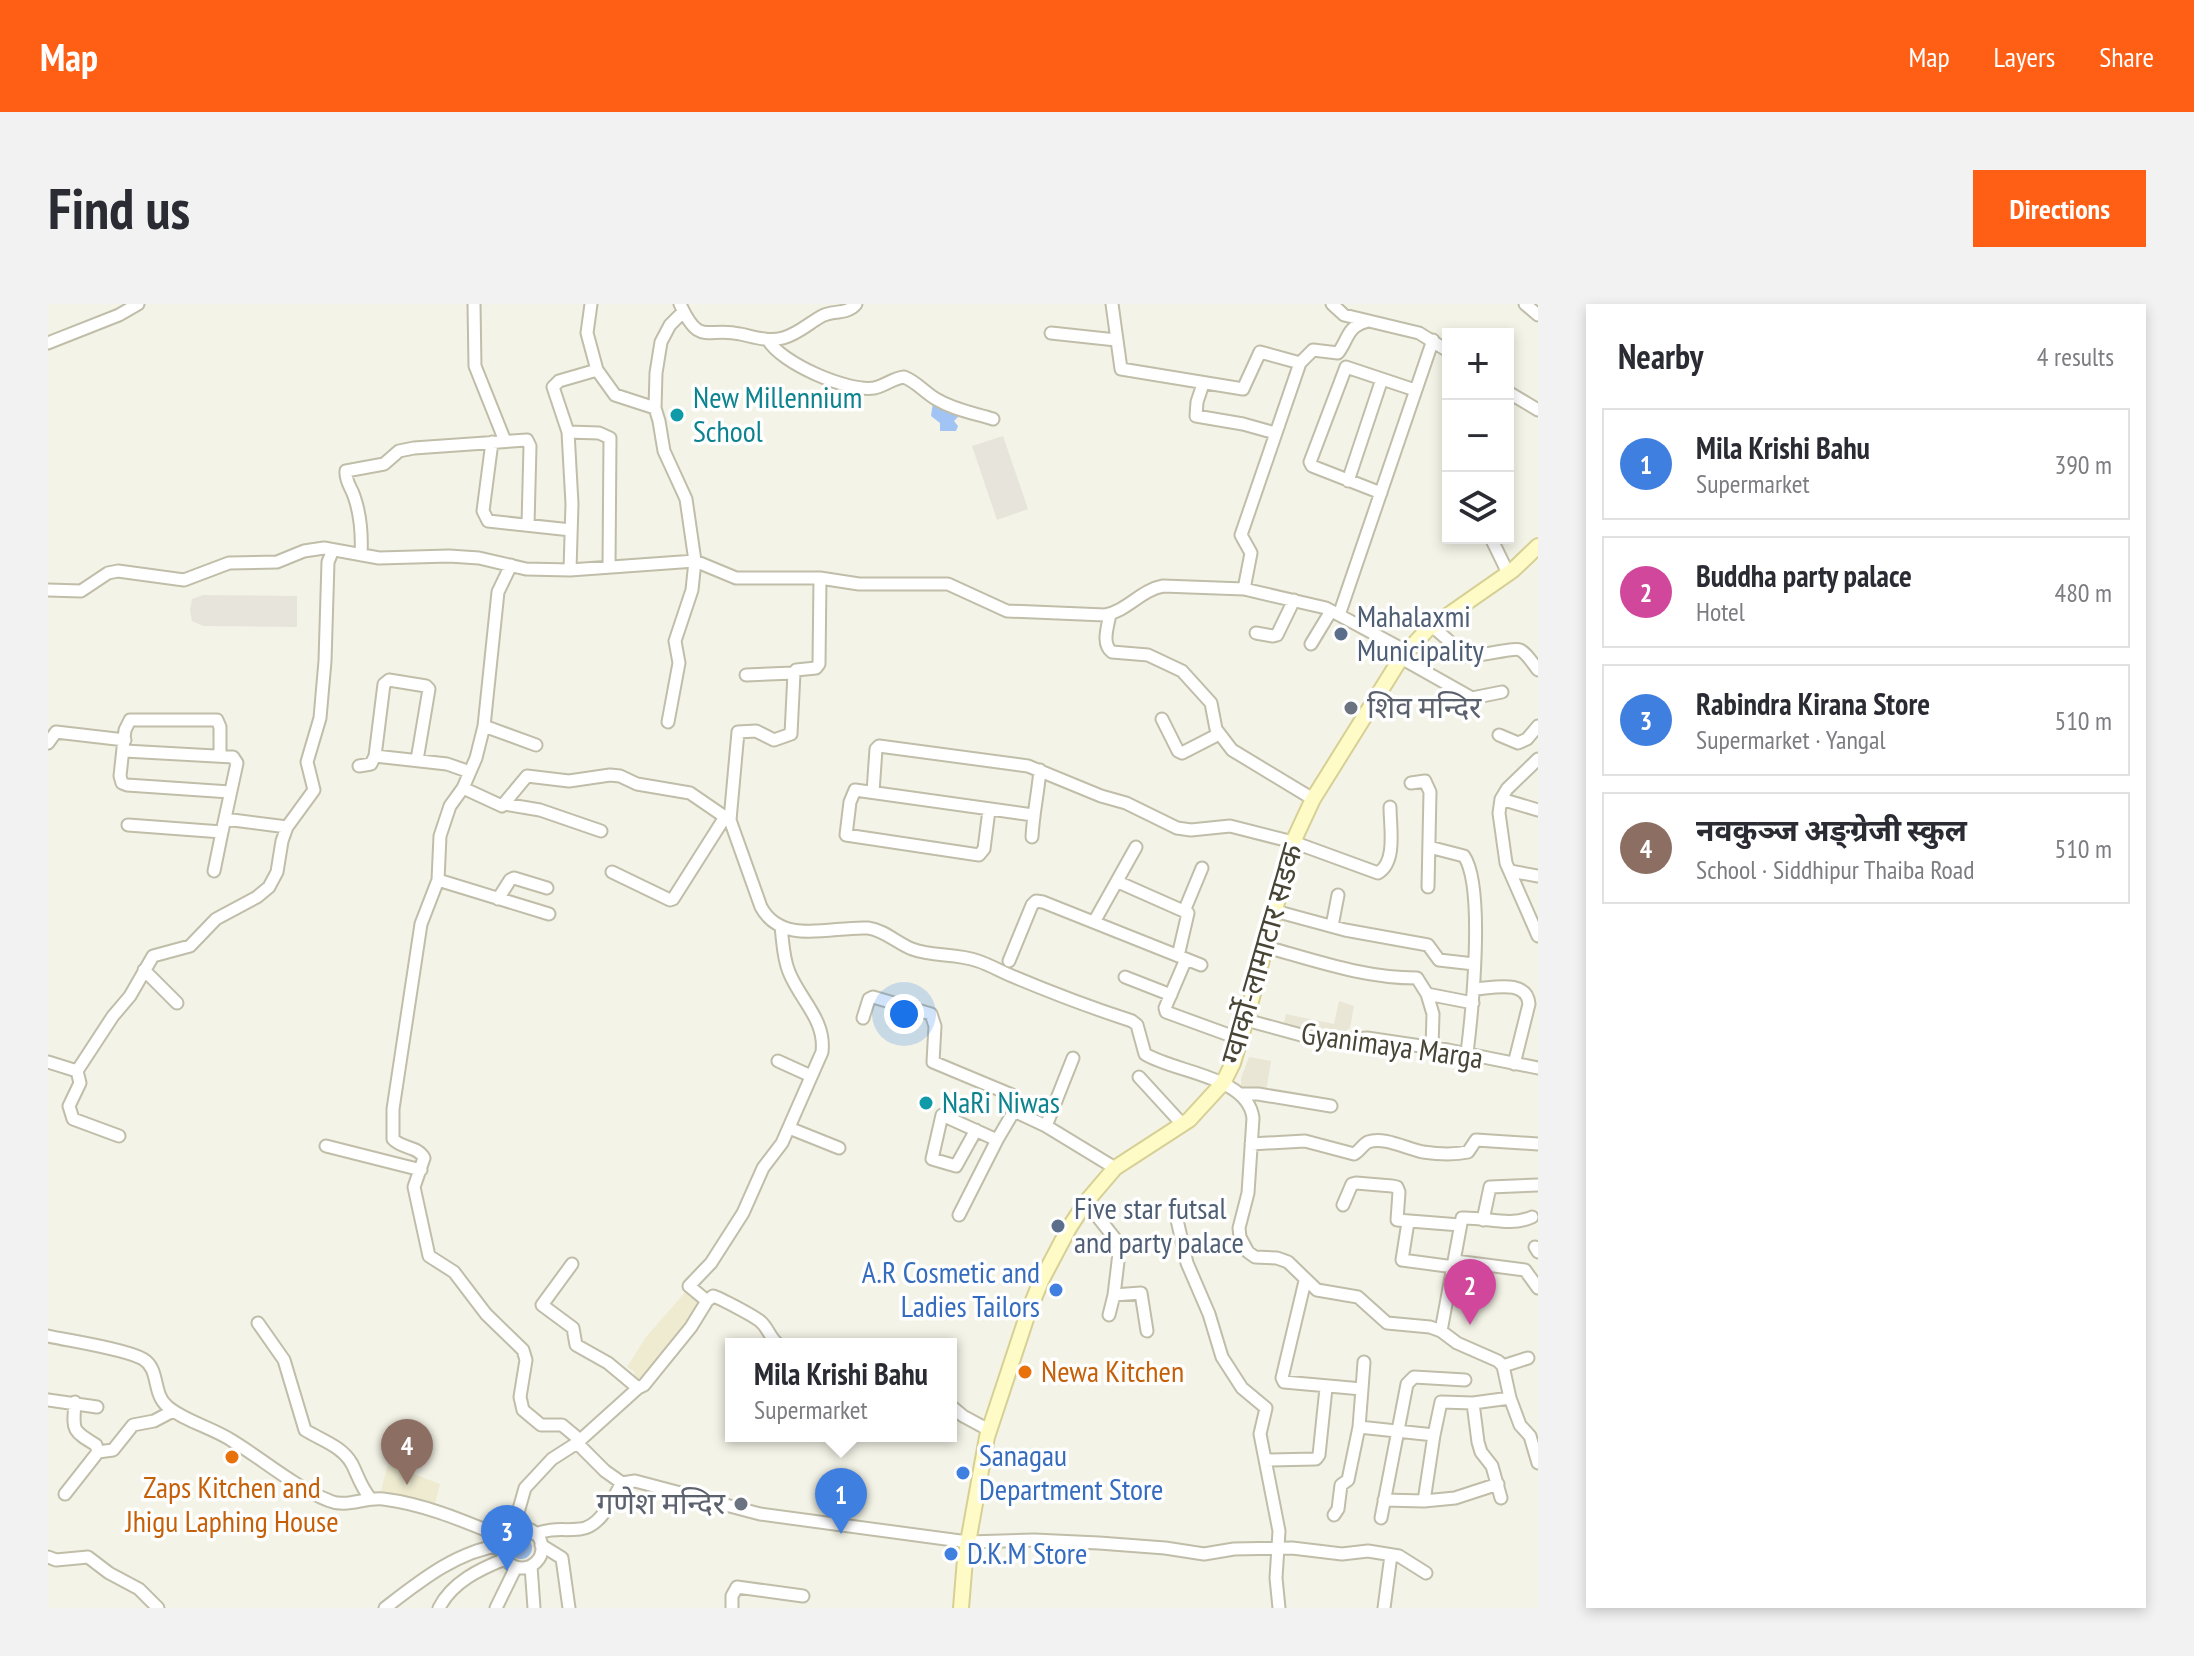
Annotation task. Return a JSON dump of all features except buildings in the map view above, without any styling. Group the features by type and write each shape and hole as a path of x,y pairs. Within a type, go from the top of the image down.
{"main road":[{"name":"ग्वार्को-लामाटार सडक","path":"961,1608 968,1542 989,1430 1041,1281 1086,1202 1115,1168 1183,1125 1223,1083 1233,1063 1246,1020 1293,842 1313,799 1403,654 1432,626 1508,573 1538,546"}],"street":[{"path":"48,343 119,315 138,304"},
{"path":"474,304 475,366 498,442 485,516 492,522 571,530"},
{"path":"591,304 587,333 597,370 615,395 655,408"},
{"path":"682,308 687,321 701,332 739,333 768,340 793,334 821,317 853,308 856,304"},
{"path":"1112,304 1121,369 1244,389 1260,352 1300,363"},
{"path":"1333,304 1344,315 1419,333 1442,347"},
{"path":"1525,304 1538,315"},
{"path":"668,722 679,663 675,641 692,590 695,561 686,499 664,451 655,408 656,373 661,342 682,308"},
{"path":"1244,589 1251,553 1241,535 1300,363 1313,350 1338,353 1349,331 1365,322"},
{"path":"1051,333 1116,340"},
{"path":"768,340 773,349 827,380 870,388 904,377 921,385 935,399 947,405 993,419"},
{"path":"1311,644 1335,613 1381,493 1433,340"},
{"path":"1381,493 1312,466 1310,462 1345,368 1348,366 1415,390"},
{"path":"570,570 568,432 554,384 597,370"},
{"path":"1348,481 1382,379"},
{"path":"1203,384 1196,416 1213,417 1275,433"},
{"path":"1514,395 1537,407"},
{"path":"568,432 599,433 610,438 609,567"},
{"path":"361,555 362,538 346,471 387,463 399,451 529,442 528,525"},
{"path":"1494,544 1508,573"},
{"path":"48,590 81,591 108,573 118,571 184,580 229,563 277,562 314,548 401,559 464,557 526,569 570,570 695,561 736,578 820,578 859,584 948,584 1014,612 1110,614 1153,588 1244,589 1335,613 1472,698 1502,692"},
{"path":"119,1136 73,1119 69,1106 80,1083 77,1071 130,996 153,956 190,946 216,919 269,887 277,872 287,827 314,790 307,762 320,718 328,562 333,550"},
{"path":"511,565 498,592 484,726 470,772 450,806 440,836 438,880 421,924 393,1109 393,1139 399,1145 422,1153 424,1164 414,1187 429,1256 454,1272 486,1314 523,1350 526,1360 520,1397 523,1410 541,1425 562,1425 605,1471 622,1483 635,1481 760,1514 968,1542 1034,1540 1099,1543 1204,1554 1234,1549 1292,1548 1342,1554 1368,1551 1399,1556 1426,1573"},
{"path":"746,675 794,673 818,666 820,578"},
{"path":"1256,633 1277,635 1294,600"},
{"path":"1110,614 1108,649 1148,655 1182,671 1211,703 1219,734 1232,750 1313,799"},
{"path":"1432,626 1466,656 1501,653 1515,648 1522,650 1538,670"},
{"path":"794,673 792,733 775,740 756,731 738,732 728,818 767,919 798,932 871,928 919,951 970,958 992,965 1132,1021 1137,1025 1145,1054 1223,1083 1241,1094 1252,1108 1248,1193 1239,1228 1243,1244 1255,1257 1288,1262 1317,1290 1358,1297 1387,1323 1430,1327 1498,1361 1503,1366 1520,1425 1530,1436 1538,1463"},
{"path":"359,766 371,764 375,756 384,684 389,680 429,689 417,760"},
{"path":"1162,719 1178,751 1182,753 1219,734"},
{"path":"220,756 220,727 217,720 130,720 125,730 120,776 122,783 127,785 230,792"},
{"path":"484,726 536,745"},
{"path":"1499,735 1518,743 1527,739 1538,726"},
{"path":"48,743 56,732 237,760 214,871"},
{"path":"873,792 876,749 879,746 1004,761 1040,770 1101,796 1126,803 1177,828 1191,830 1230,826 1293,842 1381,873 1390,854 1390,807"},
{"path":"375,756 459,766 470,772"},
{"path":"1538,759 1501,799 1499,813 1503,848 1510,871 1534,919 1538,936"},
{"path":"1032,837 1040,770"},
{"path":"504,804 523,779 532,775 569,781 610,775 637,784 690,793 728,818"},
{"path":"1411,783 1428,783 1428,887"},
{"path":"463,788 498,806 504,804 540,810 601,831"},
{"path":"989,810 984,849 979,855 846,835 853,791 1033,815"},
{"path":"1501,799 1538,810"},
{"path":"612,872 672,900 728,818"},
{"path":"225,819 287,827"},
{"path":"128,825 222,832"},
{"path":"1094,922 1136,847"},
{"path":"1429,847 1457,852 1468,861 1475,911 1474,989 1467,1053"},
{"path":"1202,868 1185,909 1188,917 1182,957 1165,1008 1166,1012 1240,1039"},
{"path":"1510,871 1538,876"},
{"path":"498,899 514,878 547,888"},
{"path":"438,880 549,914"},
{"path":"1118,882 1185,909"},
{"path":"1332,926 1338,895"},
{"path":"1009,961 1036,901 1201,965"},
{"path":"1275,911 1428,945 1439,960 1474,964"},
{"path":"707,1301 689,1286 711,1263 743,1213 763,1168 782,1143 822,1052 819,1024 787,968 781,927"},
{"path":"1266,947 1350,972 1417,978 1427,994 1433,1014 1432,1047"},
{"path":"144,970 177,1003"},
{"path":"1125,977 1171,995"},
{"path":"1474,989 1513,987 1529,995 1514,1064"},
{"path":"1427,994 1473,1003"},
{"path":"863,1018 869,999 873,997 931,1014 935,1026 933,1062 1015,1098 1014,1111 959,1215"},
{"name":"Gyanimaya Marga","path":"1246,1020 1331,1042 1367,1038 1467,1053 1538,1068"},
{"path":"1046,1126 1073,1058"},
{"path":"778,1061 811,1076"},
{"path":"48,1062 77,1071"},
{"path":"1139,1077 1183,1125"},
{"path":"1241,1094 1331,1106"},
{"path":"1014,1111 1046,1126 1115,1168"},
{"path":"976,1130 956,1166 932,1159 942,1115 976,1130 997,1140"},
{"path":"789,1128 839,1148"},
{"path":"1251,1144 1305,1141 1354,1154 1371,1141 1425,1152 1449,1153 1468,1152 1476,1140 1538,1144"},
{"path":"326,1146 421,1170"},
{"path":"1343,1205 1352,1184 1392,1186 1397,1187 1399,1192 1396,1218 1408,1222 1460,1225"},
{"path":"1483,1220 1490,1187 1538,1185"},
{"path":"1086,1202 1120,1245 1109,1315"},
{"path":"1174,1207 1187,1263 1209,1314 1222,1357 1242,1388 1266,1408 1260,1434 1279,1531 1276,1578 1279,1608"},
{"path":"1441,1331 1462,1218 1523,1221 1532,1217"},
{"path":"1408,1222 1402,1260 1525,1270 1538,1288"},
{"path":"572,1264 542,1305 573,1328 576,1345 608,1363 638,1388"},
{"path":"1305,1281 1282,1378 1286,1384 1362,1389"},
{"path":"1114,1295 1141,1293 1147,1331"},
{"path":"505,1559 507,1538 525,1488 552,1459 579,1442 644,1385 713,1296 761,1322 773,1338"},
{"path":"258,1323 284,1360 305,1430 331,1443 344,1455 370,1498"},
{"path":"48,1336 140,1357 153,1370 158,1396 173,1411 230,1439 328,1501 340,1505 370,1498 436,1511 507,1538"},
{"path":"1503,1366 1528,1358"},
{"path":"1334,1515 1338,1509 1341,1485 1348,1480 1359,1427 1364,1362"},
{"path":"1381,1518 1410,1379 1465,1380"},
{"path":"1265,1460 1316,1459 1319,1455 1326,1388"},
{"path":"1424,1501 1441,1402 1473,1403 1510,1398"},
{"path":"48,1400 97,1407"},
{"path":"75,1402 75,1433 96,1445 98,1452"},
{"path":"1473,1403 1478,1442 1481,1452 1492,1466 1501,1498"},
{"path":"65,1494 98,1452 113,1450 133,1425 154,1421 173,1411"},
{"path":"957,1411 989,1430"},
{"path":"1359,1427 1434,1435"},
{"path":"538,1539 558,1527 580,1529 590,1526 597,1521 622,1483"},
{"path":"1384,1500 1455,1498 1498,1484"},
{"path":"385,1608 422,1580 463,1556 525,1528 562,1558 569,1608"},
{"path":"505,1559 516,1567 531,1566 539,1557 538,1539"},
{"path":"1384,1608 1391,1555"},
{"path":"48,1557 56,1560 88,1557 139,1589 158,1608"},
{"path":"439,1608 458,1584 486,1566 505,1559"},
{"path":"531,1566 534,1608"},
{"path":"496,1608 516,1567"},
{"path":"732,1608 732,1596 737,1587 803,1596"}],"shaded area":[{"path":"1003,436 1028,509 997,520 972,446"},
{"path":"203,595 297,596 297,627 203,626 192,621 190,610 192,599"},
{"path":"1339,1001 1354,1006 1350,1028 1334,1041 1283,1028 1286,1014 1334,1024"},
{"path":"1249,1057 1271,1061 1265,1098 1248,1097 1241,1087"},
{"path":"687,1290 708,1305 695,1332 646,1386 627,1367 646,1337"},
{"path":"388,1464 440,1484 434,1508 395,1499 381,1491"}],"water":[{"path":"933,402 950,409 958,417 954,421 958,426 956,431 940,431 940,423 931,416"},
{"path":"521,1537 529,1540 532,1548 529,1556 521,1559 513,1556 510,1548 513,1540"}],"place":[{"name":"New Millennium School","path":"677,415"},
{"name":"Mahalaxmi Municipality","path":"1341,634"},
{"name":"शिव मन्दिर","path":"1351,708"},
{"name":"NaRi Niwas","path":"926,1103"},
{"name":"Five star futsal and party palace","path":"1058,1226"},
{"name":"A.R Cosmetic and Ladies Tailors","path":"1056,1290"},
{"name":"Buddha party palace","path":"1470,1325"},
{"name":"Newa Kitchen","path":"1025,1372"},
{"name":"Zaps Kitchen and Jhigu Laphing House","path":"232,1457"},
{"name":"Sanagau Department Store","path":"963,1473"},
{"name":"नवकुञ्ज अङ्‍ग्रेजी स्कुल","path":"407,1485"},
{"name":"गणेश मन्दिर","path":"741,1504"},
{"name":"Mila Krishi Bahu","path":"841,1534"},
{"name":"D.K.M Store","path":"951,1554"},
{"name":"Rabindra Kirana Store","path":"507,1571"}]}
